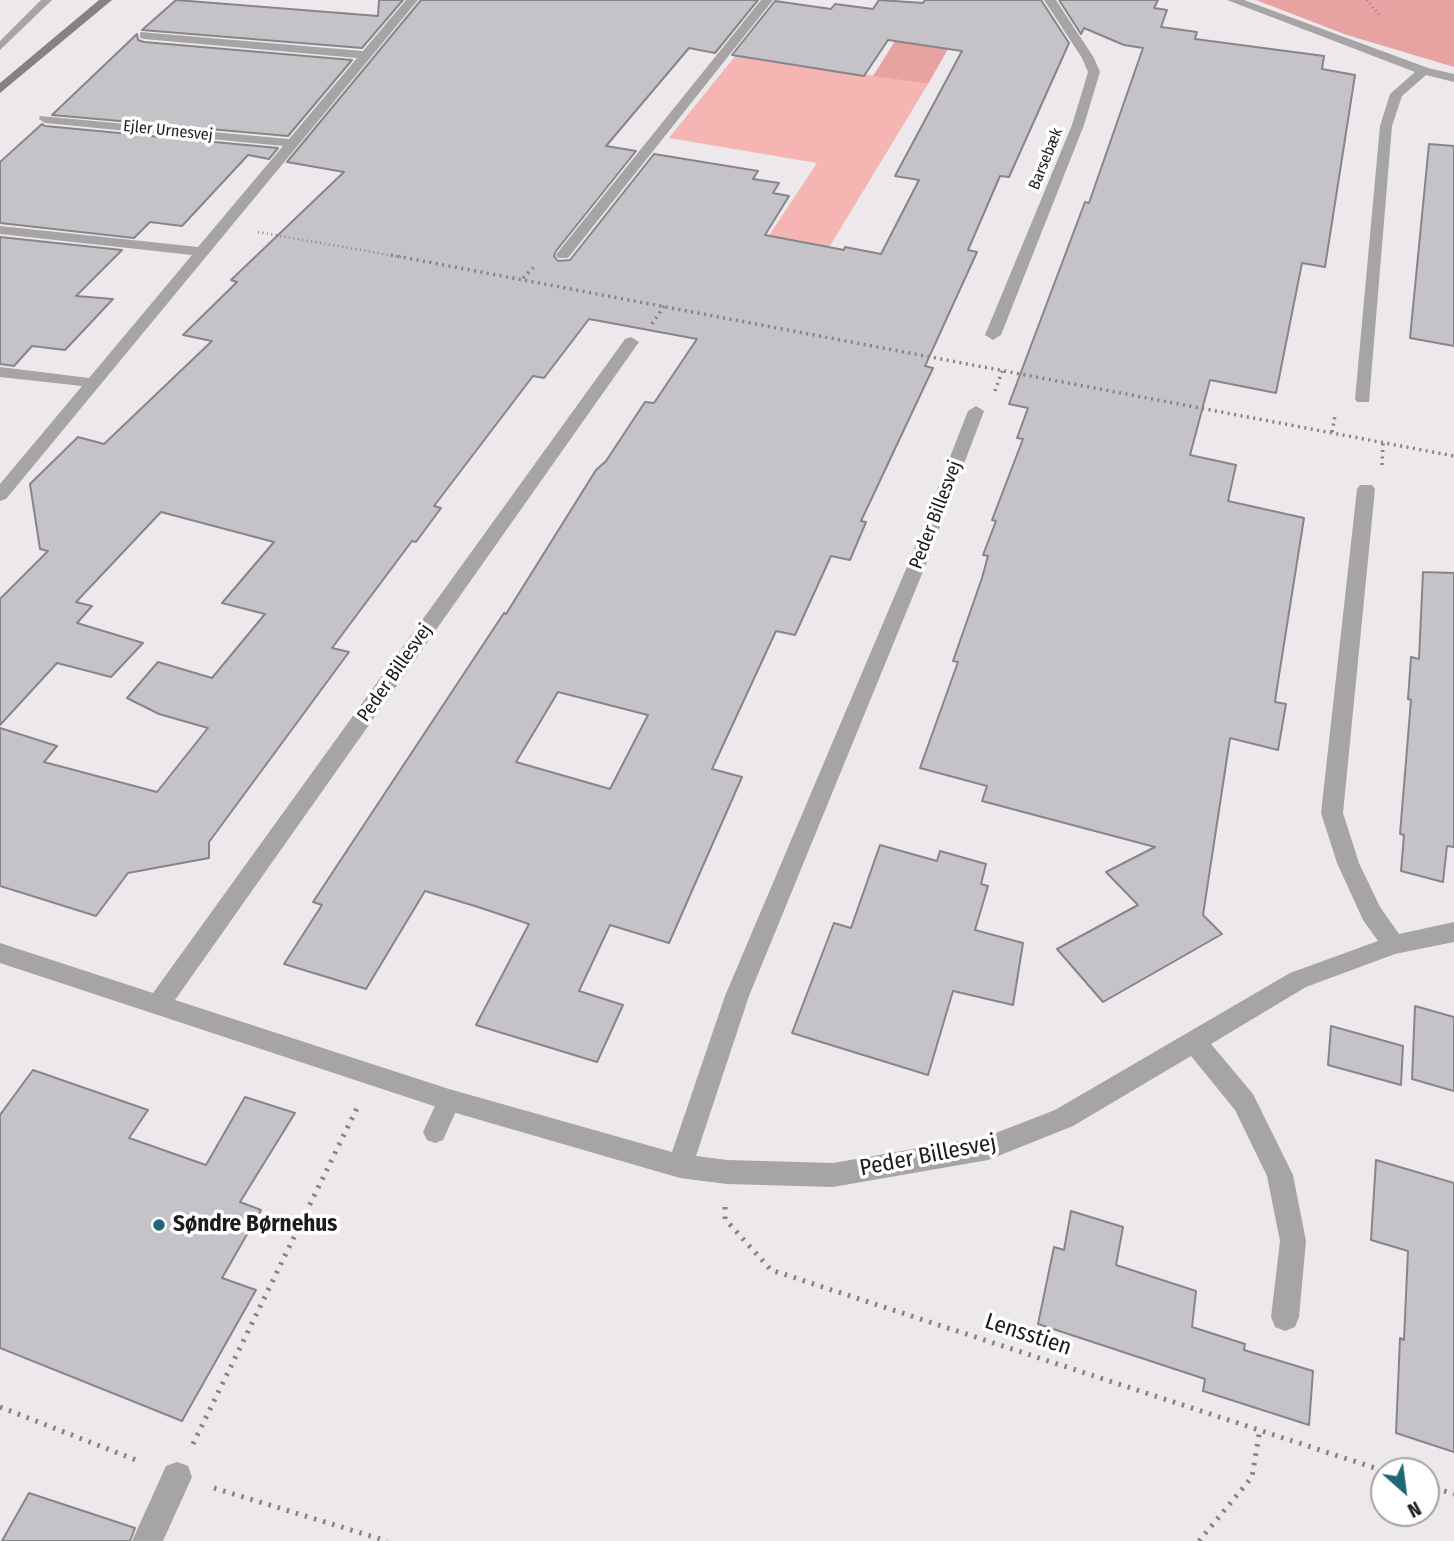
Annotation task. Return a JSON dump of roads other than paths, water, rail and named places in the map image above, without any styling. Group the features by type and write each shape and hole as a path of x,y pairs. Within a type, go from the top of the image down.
{"street":[{"path":"0,89 106,0"},
{"path":"0,495 412,0"},
{"path":"563,256 767,0"},
{"name":"Barsebæk","path":"993,335 1079,125 1094,72 1088,58 1050,0"},
{"path":"1233,0 1424,71 1454,78"},
{"path":"144,35 366,55"},
{"path":"1363,399 1386,126 1396,94 1424,71"},
{"name":"Ejler Urnesvej","path":"45,119 292,144"},
{"path":"0,230 202,252"},
{"name":"Peder Billesvej","path":"159,1004 631,342"},
{"path":"0,372 93,383"},
{"name":"Peder Billesvej","path":"680,1166 737,996 915,569 976,411"},
{"path":"1366,489 1332,813 1348,863 1371,913 1394,945"},
{"name":"Peder Billesvej","path":"0,953 449,1100 680,1166 727,1172 833,1175 988,1148 1064,1118 1298,980 1394,945 1454,932"},
{"path":"1194,1042 1244,1102 1280,1175 1293,1241 1285,1317"},
{"path":"147,1541 177,1477"}],"lane":[{"path":"0,47 47,0"},
{"path":"435,1132 449,1100"}],"place":[{"name":"Søndre Børnehus","path":"159,1225"}]}
